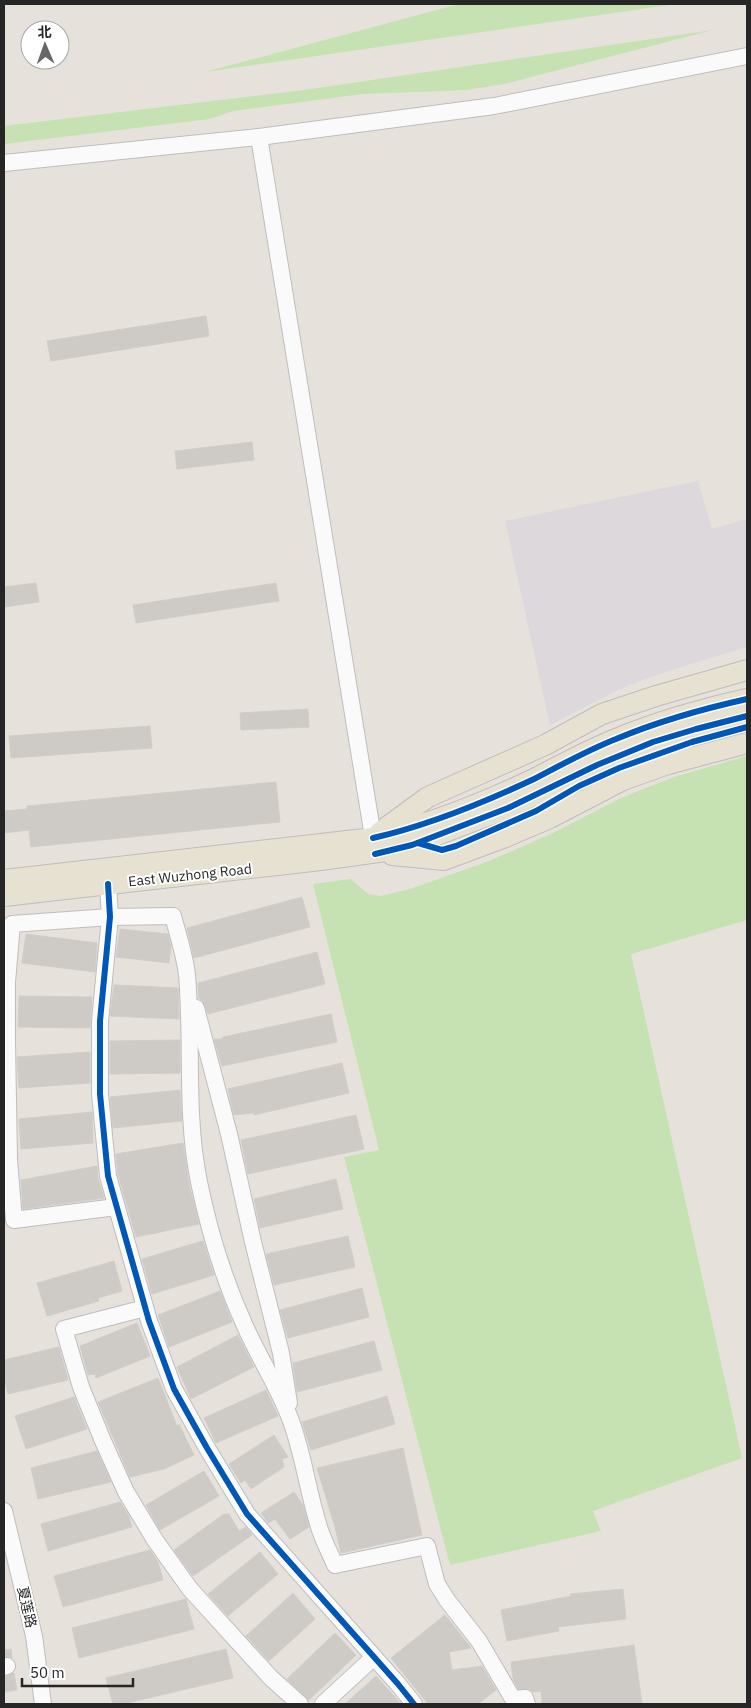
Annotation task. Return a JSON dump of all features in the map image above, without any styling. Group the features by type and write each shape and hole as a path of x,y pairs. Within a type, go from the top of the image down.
{"main road":[{"path":"374,846 428,797 545,745 602,714 656,696 747,670"},
{"path":"374,846 409,829 618,747 688,713 747,699"},
{"path":"618,747 747,716"},
{"path":"374,846 444,860 550,818 623,780 668,764 747,742"},
{"name":"East Wuzhong Road","path":"4,880 374,846"},
{"name":"East Wuzhong Road","path":"4,896 108,884 374,846"}],"street":[{"path":"4,163 259,137 494,106 747,56"},
{"path":"259,137 374,846"},
{"path":"108,884 110,918 100,1021 100,1094 108,1176 144,1308 174,1389 247,1514 414,1704"},
{"path":"116,1207 14,1220 8,1160 7,982 12,924 173,916 230,1134 253,1242 281,1353 291,1421 320,1531 336,1564 427,1546 437,1584 447,1600 479,1641 512,1699 525,1698 527,1704"},
{"path":"187,972 191,1028 189,1079 192,1130 199,1181 211,1231 227,1282 245,1326 271,1376 291,1421"},
{"path":"144,1308 64,1329 81,1387 126,1492 155,1540 190,1589 272,1678 300,1704"},
{"name":"夏莲路","path":"4,1511 34,1636 43,1704"},
{"path":"323,1704 374,1657"}],"shaded area":[{"path":"698,481 712,529 747,519 747,647 637,682 550,725 505,521"}],"green space":[{"path":"459,4 677,4 205,72"},
{"path":"713,30 504,84 467,90 363,94 233,111 210,119 4,144 4,126 304,90"},
{"path":"747,756 747,920 631,954 742,1458 593,1511 601,1531 450,1565 344,1157 379,1150 313,884 351,879 368,894 381,896 410,889 489,861 553,833 638,791 674,777"}],"building":[{"path":"206,316 209,336 51,361 47,341"},
{"path":"252,442 254,460 177,469 175,451"},
{"path":"36,583 39,602 4,607 4,587"},
{"path":"276,583 279,601 136,623 133,605"},
{"path":"308,709 309,727 241,730 240,713"},
{"path":"150,726 152,748 11,758 9,736"},
{"path":"276,782 280,822 31,847 29,830 4,833 4,811 27,809 27,806"},
{"path":"302,897 310,927 194,958 187,928"},
{"path":"120,929 168,934 171,946 169,963 116,957"},
{"path":"26,934 97,943 95,972 22,963"},
{"path":"317,952 325,984 208,1014 203,1001 199,998 198,983"},
{"path":"114,985 178,988 179,1019 110,1016"},
{"path":"19,996 92,997 90,1028 18,1027"},
{"path":"331,1014 337,1042 222,1066 214,1039 222,1039 223,1037"},
{"path":"180,1040 180,1073 110,1074 110,1041"},
{"path":"90,1052 90,1083 19,1088 17,1057"},
{"path":"342,1063 349,1093 254,1115 253,1113 234,1115 228,1089"},
{"path":"180,1090 182,1121 113,1128 110,1097"},
{"path":"92,1112 93,1143 21,1149 19,1119"},
{"path":"356,1115 364,1149 248,1174 241,1140"},
{"path":"183,1143 189,1184 199,1224 136,1237 118,1174 116,1154"},
{"path":"97,1166 98,1179 104,1198 23,1209 21,1180"},
{"path":"336,1179 343,1209 260,1228 254,1199"},
{"path":"348,1236 355,1267 274,1285 266,1254"},
{"path":"203,1241 214,1275 152,1294 142,1259"},
{"path":"114,1261 122,1291 98,1298 99,1301 47,1316 37,1283"},
{"path":"362,1288 369,1317 288,1338 280,1310"},
{"path":"220,1291 232,1322 169,1347 158,1315"},
{"path":"137,1323 150,1356 96,1378 95,1374 88,1375 80,1346"},
{"path":"238,1335 254,1367 191,1399 177,1367"},
{"path":"374,1341 382,1370 297,1392 293,1363"},
{"path":"59,1347 68,1380 8,1394 4,1376 4,1360"},
{"path":"158,1378 177,1426 179,1424 194,1455 164,1469 130,1477 98,1402"},
{"path":"266,1390 278,1416 216,1443 204,1418"},
{"path":"387,1396 395,1424 311,1450 302,1422"},
{"path":"74,1397 87,1429 26,1449 15,1416"},
{"path":"274,1435 288,1457 282,1459 284,1467 251,1489 245,1480 241,1483 229,1464"},
{"path":"403,1448 422,1535 341,1553 317,1468"},
{"path":"97,1451 111,1482 38,1499 31,1468"},
{"path":"204,1471 219,1496 160,1530 146,1505"},
{"path":"294,1492 303,1505 309,1527 290,1539 275,1519 268,1523 261,1513"},
{"path":"120,1502 129,1516 132,1527 48,1551 41,1524"},
{"path":"224,1514 229,1514 239,1531 246,1527 252,1535 193,1576 174,1550"},
{"path":"150,1550 158,1562 163,1580 63,1607 54,1576"},
{"path":"260,1552 278,1574 228,1616 208,1594"},
{"path":"623,1589 626,1619 558,1627 559,1631 507,1641 501,1610 571,1596 570,1594"},
{"path":"293,1593 315,1619 269,1661 246,1636"},
{"path":"186,1599 194,1629 79,1658 72,1628"},
{"path":"445,1615 471,1648 449,1652 452,1670 482,1666 496,1690 478,1704 428,1704 391,1658"},
{"path":"335,1633 356,1655 309,1700 287,1679"},
{"path":"634,1645 642,1704 542,1704 541,1691 533,1692 528,1689 518,1689 513,1679 511,1662"},
{"path":"11,1649 12,1658 4,1657 4,1650"},
{"path":"226,1649 233,1678 123,1704 113,1704 106,1678"},
{"path":"14,1673 17,1690 4,1692 4,1677"},
{"path":"376,1676 401,1704 345,1704"}],"cycle path":[{"path":"373,838 414,827 476,805 534,779 595,748 648,727 681,716 747,699"},
{"path":"375,854 412,845 508,808 597,765 653,742 747,716"},
{"path":"418,843 442,850 456,846 536,811 579,786 619,768 692,742 747,727"},
{"path":"108,884 110,917 100,1021 100,1094 108,1176 149,1321 174,1389 247,1514 414,1704"}]}
